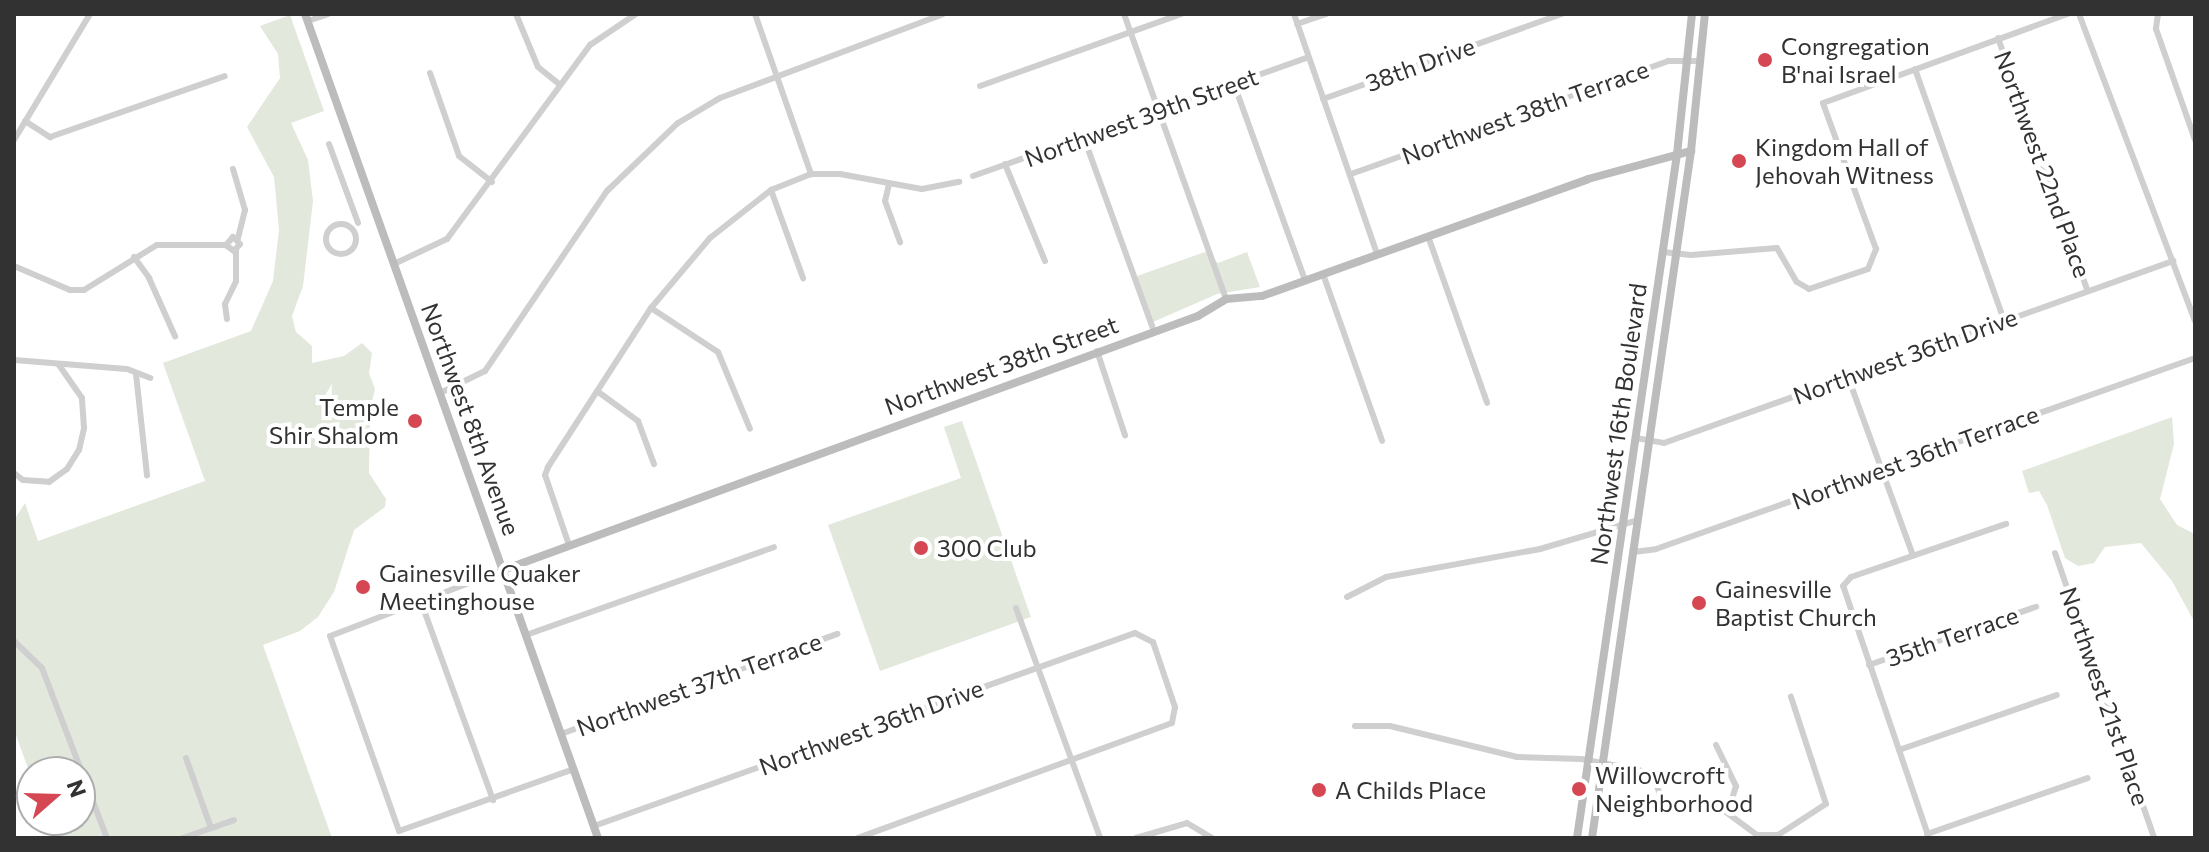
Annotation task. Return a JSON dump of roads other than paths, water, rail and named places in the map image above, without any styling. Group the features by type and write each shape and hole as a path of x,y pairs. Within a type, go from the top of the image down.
{"street":[{"path":"14,140 90,14"},
{"path":"307,18 328,14"},
{"path":"516,14 538,67 560,85"},
{"path":"394,264 447,239 492,182 560,85 600,36 636,14"},
{"path":"755,14 811,174"},
{"path":"440,393 485,371 607,191 640,155 699,109 776,76 943,14"},
{"path":"1124,14 1226,299"},
{"path":"980,86 1181,14"},
{"path":"1294,14 1377,254"},
{"path":"1297,24 1326,14"},
{"name":"38th Drive","path":"1323,99 1562,14"},
{"name":"Northwest 16th Boulevard","path":"1577,838 1677,154 1692,14"},
{"name":"Northwest 16th Boulevard","path":"1592,838 1691,151 1705,14"},
{"path":"1663,252 1676,254 1777,248 1797,282 1809,289 1868,269 1874,261 1876,249 1823,103 2068,14"},
{"path":"2079,14 2195,321"},
{"path":"2157,15 2195,140"},
{"name":"Northwest 8th Avenue","path":"307,18 598,838"},
{"name":"Northwest 22nd Place","path":"1998,38 2087,289"},
{"name":"Northwest 39th Street","path":"973,176 1309,57"},
{"name":"Northwest 38th Terrace","path":"1351,174 1668,61 1701,61"},
{"path":"1915,69 2004,320"},
{"path":"430,73 459,156 492,182"},
{"path":"25,121 50,137 225,76"},
{"path":"1234,84 1305,280"},
{"path":"2185,111 2195,107"},
{"path":"1084,138 1154,331"},
{"path":"329,144 358,223"},
{"name":"Northwest 38th Street","path":"399,831 330,636 1154,331 1226,299 1262,296 1428,236 1691,151"},
{"path":"1005,164 1045,261"},
{"path":"227,319 225,304 236,281 236,251 245,210 233,169"},
{"path":"569,545 545,475 651,308 687,259 771,190 811,174 922,189 959,182"},
{"path":"889,184 885,201 900,242"},
{"path":"771,190 803,278"},
{"path":"352,230 358,223 377,217"},
{"path":"343,224 352,230 355,242 349,252 330,249 330,228 343,224"},
{"path":"1428,236 1487,403"},
{"path":"226,245 230,238 238,239"},
{"path":"14,266 70,290 84,290 157,245 226,245 236,251"},
{"path":"134,257 149,278 175,336"},
{"name":"Northwest 36th Drive","path":"1636,438 1664,443 2087,289 2173,261"},
{"path":"1323,274 1382,441"},
{"path":"651,308 718,352 750,429"},
{"path":"1097,351 1125,435"},
{"name":"Northwest 36th Terrace","path":"1633,552 1656,549 2195,358"},
{"path":"14,360 127,369 150,378"},
{"path":"14,473 23,480 49,482 67,469 79,450 84,428 82,398 59,365"},
{"path":"136,374 147,475"},
{"path":"1848,377 1913,556"},
{"path":"597,391 638,421 654,464"},
{"path":"1347,597 1386,577 1540,549 1624,521 1638,520"},
{"path":"2006,524 1851,577 1843,586 1928,836 2088,778"},
{"path":"526,635 774,547"},
{"name":"Northwest 21st Place","path":"2055,553 2154,838"},
{"path":"421,602 493,800"},
{"name":"35th Terrace","path":"1869,665 2036,607"},
{"path":"1016,608 1100,838"},
{"name":"Northwest 36th Drive","path":"594,826 1135,633 1148,637 1175,707 1168,725 1072,761"},
{"name":"Northwest 37th Terrace","path":"561,734 837,634"},
{"path":"14,641 42,668 107,838"},
{"path":"1899,750 2057,695"},
{"path":"1355,726 1390,726 1517,757 1590,760 1644,772 1672,807 1715,804 1757,835 1778,835 1826,804 1791,697"},
{"path":"1716,745 1736,786 1728,812"},
{"path":"186,758 211,828"},
{"path":"857,838 1072,761"},
{"name":"Northwest 37th Terrace","path":"399,831 574,769"},
{"path":"183,838 234,820"},
{"path":"1136,838 1173,824 1199,826 1212,838"}],"place":[{"name":"Congregation B'nai Israel","path":"1765,60"},
{"name":"Kingdom Hall of Jehovah Witness","path":"1739,161"},
{"name":"Temple Shir Shalom","path":"415,421"},
{"name":"300 Club","path":"921,548"},
{"name":"Gainesville Quaker Meetinghouse","path":"363,587"},
{"name":"Gainesville Baptist Church","path":"1699,603"},
{"name":"Willowcroft Neighborhood","path":"1579,789"},
{"name":"A Childs Place","path":"1319,790"}]}
